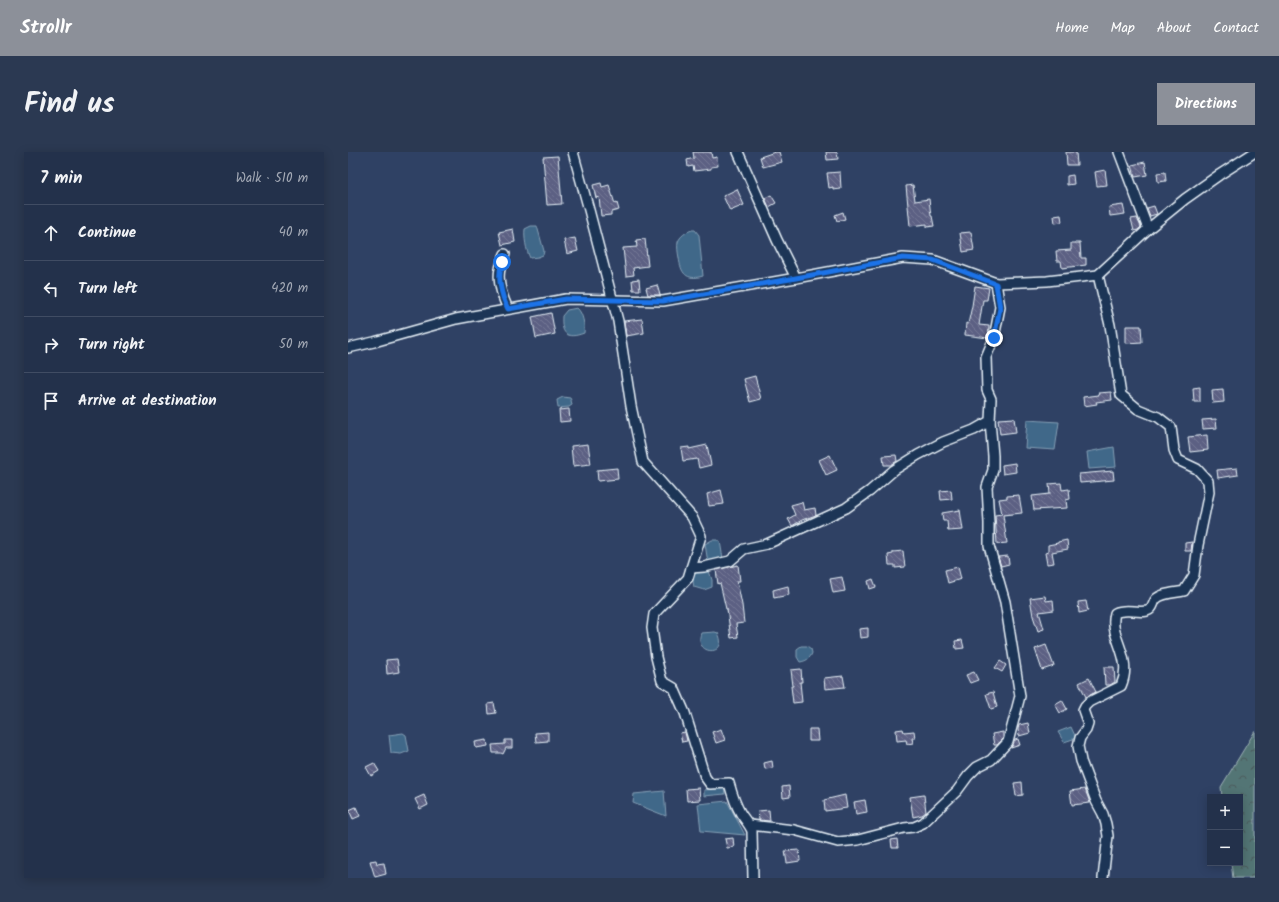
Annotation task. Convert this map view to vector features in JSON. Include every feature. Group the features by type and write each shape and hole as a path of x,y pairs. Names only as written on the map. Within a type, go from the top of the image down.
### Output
{"street":[{"path":"572,152 589,210 618,322 643,462 692,517 701,536 688,578 654,614 652,628 656,657 662,681 674,688 685,713 705,777 710,784 729,783 741,814 750,825 752,831 754,878"},
{"path":"738,152 777,240 796,278"},
{"path":"1119,152 1148,229"},
{"path":"348,348 456,319 566,299 663,301 903,258 933,260 996,284 1047,281 1098,275 1148,229 1185,199 1255,152"},
{"path":"505,254 499,270 499,276 503,298 508,309"},
{"path":"1098,275 1110,325 1121,395 1138,409 1158,417 1171,428 1174,450 1178,460 1197,469 1208,481 1209,492 1198,545 1194,575 1184,591 1163,596 1156,600 1152,608 1148,611 1120,610 1115,612 1113,620 1114,626 1124,657 1126,671 1122,686 1089,702 1083,710 1088,724 1086,730 1080,738 1078,746 1081,761 1096,801 1103,814 1108,836 1102,878"},
{"path":"750,825 794,830 838,842 858,840 904,828 914,827 923,823 956,791 977,767 991,760 1008,742 1020,696 1005,602 988,546 989,523 987,487 993,470 993,456 990,421 991,399 987,390 986,357 994,338 1000,308 996,284"},
{"path":"691,568 704,567 730,561 744,550 767,544 846,508 870,491 894,470 918,455 943,442 974,430 990,421"}],"green space":[{"path":"1255,731 1255,878 1233,878 1231,866 1243,866 1243,794 1222,794 1221,787"}],"water":[{"path":"531,226 537,226 544,251 543,255 530,258 526,247 525,229"},
{"path":"695,230 699,235 703,276 688,276 681,268 678,242 685,233"},
{"path":"577,308 581,313 583,320 584,333 573,336 566,334 564,331 562,327 562,316 567,310"},
{"path":"563,397 570,398 572,405 569,407 558,408 557,400"},
{"path":"1027,420 1059,422 1055,450 1025,448"},
{"path":"1114,447 1116,467 1089,469 1087,452"},
{"path":"712,540 720,541 723,559 708,563 705,544"},
{"path":"709,571 712,580 712,587 704,590 694,587 692,576 693,573"},
{"path":"701,633 718,633 720,641 719,646 716,650 711,651 702,646 700,641"},
{"path":"801,646 807,646 811,649 812,653 808,659 800,662 797,657 797,649"},
{"path":"1071,727 1076,738 1064,742 1058,732"},
{"path":"403,733 406,735 409,751 401,754 391,753 389,735"},
{"path":"724,788 725,794 704,796 704,790"},
{"path":"664,791 666,816 633,803 634,794"},
{"path":"727,801 745,835 701,831 698,804"}],"building":[{"path":"693,152 711,152 712,158 717,157 718,166 711,167 711,169 694,171 693,166 688,167 687,160 694,158"},
{"path":"779,152 782,162 763,167 760,157"},
{"path":"826,152 837,152 838,159 827,160"},
{"path":"1066,152 1076,152 1077,165 1067,165"},
{"path":"558,156 562,204 547,205 543,157"},
{"path":"1145,162 1147,175 1135,177 1132,165"},
{"path":"1105,170 1107,185 1097,186 1095,172"},
{"path":"840,172 841,189 833,190 833,187 829,188 827,173"},
{"path":"1165,172 1166,181 1158,182 1157,173"},
{"path":"1073,175 1074,184 1067,185 1067,176"},
{"path":"601,183 602,187 609,185 615,204 617,203 619,210 611,212 611,215 601,216 599,197 596,198 593,185"},
{"path":"913,185 915,201 929,199 934,226 927,227 927,224 910,226 906,186"},
{"path":"737,189 744,205 730,211 723,196"},
{"path":"771,195 776,203 769,207 765,198"},
{"path":"1123,205 1125,214 1110,216 1109,207"},
{"path":"1154,206 1157,214 1150,216 1147,208"},
{"path":"843,212 845,219 837,221 835,215"},
{"path":"1061,215 1062,222 1055,223 1054,216"},
{"path":"1137,218 1141,227 1134,231 1131,219"},
{"path":"513,229 515,242 502,245 499,232"},
{"path":"971,232 974,250 963,252 960,233"},
{"path":"575,238 578,251 567,254 564,240"},
{"path":"645,239 648,266 633,268 634,275 626,276 623,248 637,247 636,240"},
{"path":"1071,243 1080,243 1081,258 1086,258 1086,265 1062,268 1061,261 1057,261 1056,251 1071,250"},
{"path":"639,279 640,290 633,290 632,280"},
{"path":"657,285 660,295 648,295 646,288"},
{"path":"975,286 989,288 987,300 983,300 979,325 989,326 988,338 965,335 966,323 968,324"},
{"path":"551,313 555,334 536,338 532,317"},
{"path":"642,319 644,333 626,336 624,321"},
{"path":"1126,326 1141,326 1142,342 1126,343"},
{"path":"755,376 761,399 750,402 744,379"},
{"path":"1200,387 1200,402 1194,402 1193,388"},
{"path":"1223,389 1224,402 1213,403 1212,390"},
{"path":"1111,392 1112,400 1096,402 1097,404 1084,406 1083,397 1099,395 1098,393"},
{"path":"569,409 570,421 560,422 559,410"},
{"path":"1014,418 1016,432 1000,434 998,419"},
{"path":"1216,419 1217,428 1203,429 1202,420"},
{"path":"1207,435 1208,450 1190,452 1188,437"},
{"path":"588,444 591,464 573,466 571,446"},
{"path":"707,445 711,465 699,468 697,459 683,461 681,448 689,447 689,449"},
{"path":"830,455 837,470 826,475 819,460"},
{"path":"896,455 897,461 891,465 884,465 883,456"},
{"path":"1015,463 1016,472 1003,474 1002,465"},
{"path":"617,468 618,479 598,481 597,470"},
{"path":"1237,468 1238,475 1218,478 1217,470"},
{"path":"1113,471 1114,480 1080,483 1079,474"},
{"path":"1061,483 1062,490 1069,489 1070,499 1066,500 1067,508 1034,510 1032,496 1050,494 1049,484"},
{"path":"721,490 724,504 709,506 707,494"},
{"path":"951,490 952,499 941,500 940,491"},
{"path":"1019,495 1022,513 1003,515 1007,543 997,544 995,515 1002,514 999,499 1007,498 1007,496"},
{"path":"802,502 804,510 815,508 816,515 802,520 792,526 788,519 795,515 791,505"},
{"path":"960,510 963,530 948,531 947,521 943,521 942,513"},
{"path":"1067,540 1068,549 1052,552 1054,563 1047,564 1045,553 1048,552 1048,545"},
{"path":"1192,542 1191,551 1185,551 1185,543"},
{"path":"903,551 905,567 895,568 895,565 889,565 888,555 893,554 893,552"},
{"path":"1008,556 1009,564 1001,566 998,557"},
{"path":"738,565 740,581 737,581 744,623 736,624 738,637 731,638 727,609 720,583 718,584 716,570"},
{"path":"958,567 961,579 948,583 945,570"},
{"path":"842,577 845,591 833,593 830,579"},
{"path":"873,579 876,587 870,589 868,581"},
{"path":"788,586 789,595 774,598 773,590"},
{"path":"1045,596 1046,601 1053,600 1054,610 1039,612 1044,629 1038,631 1033,616 1030,598"},
{"path":"1086,601 1088,611 1079,613 1078,602"},
{"path":"868,628 868,637 860,638 859,629"},
{"path":"962,640 964,648 956,649 955,641"},
{"path":"1046,645 1054,666 1042,670 1035,649"},
{"path":"397,659 399,672 387,674 386,660"},
{"path":"1000,661 1006,665 1002,672 995,668"},
{"path":"1104,667 1114,667 1115,682 1110,685 1105,685"},
{"path":"801,669 802,682 800,682 802,702 793,703 791,670"},
{"path":"974,672 978,680 970,683 966,675"},
{"path":"843,676 845,687 825,689 824,678"},
{"path":"1089,678 1096,692 1086,697 1079,683"},
{"path":"993,692 997,707 991,709 986,694"},
{"path":"1062,700 1067,709 1060,713 1055,704"},
{"path":"494,703 496,713 489,714 488,704"},
{"path":"1028,723 1030,733 1019,736 1019,725"},
{"path":"721,729 725,740 716,743 712,732"},
{"path":"809,729 817,729 818,741 809,741"},
{"path":"903,729 904,732 914,731 915,738 912,738 913,743 907,744 906,740 897,741 896,730"},
{"path":"548,732 548,741 536,742 535,733"},
{"path":"685,732 687,741 682,742 680,733"},
{"path":"1003,732 1003,739 997,745 994,745 992,734"},
{"path":"1018,739 1020,745 1011,748 1015,740"},
{"path":"487,740 488,746 476,748 475,742"},
{"path":"505,740 512,740 512,748 506,748 503,754 493,753 492,745 505,744"},
{"path":"772,761 773,768 765,769 764,763"},
{"path":"374,763 379,771 371,776 366,767"},
{"path":"1022,782 1023,795 1016,796 1014,783"},
{"path":"789,786 790,797 783,798 782,787"},
{"path":"699,788 700,800 687,801 686,789"},
{"path":"1085,789 1090,803 1072,805 1070,791"},
{"path":"424,795 428,805 420,809 415,799"},
{"path":"845,795 847,808 825,811 824,800"},
{"path":"924,795 926,812 922,815 913,817 910,797"},
{"path":"865,800 867,812 856,814 854,802"},
{"path":"356,807 360,816 353,819 349,810"},
{"path":"769,810 770,821 759,820 758,811"},
{"path":"733,838 734,847 727,848 725,839"},
{"path":"897,839 898,848 892,848 891,840"},
{"path":"799,850 800,861 787,863 785,851"},
{"path":"376,860 377,864 384,863 386,874 375,877 370,861"}],"route":[{"path":"502,262 499,270 499,276 503,298 508,309 566,299 663,301 903,258 933,260 996,284 1000,308 994,338"}]}
